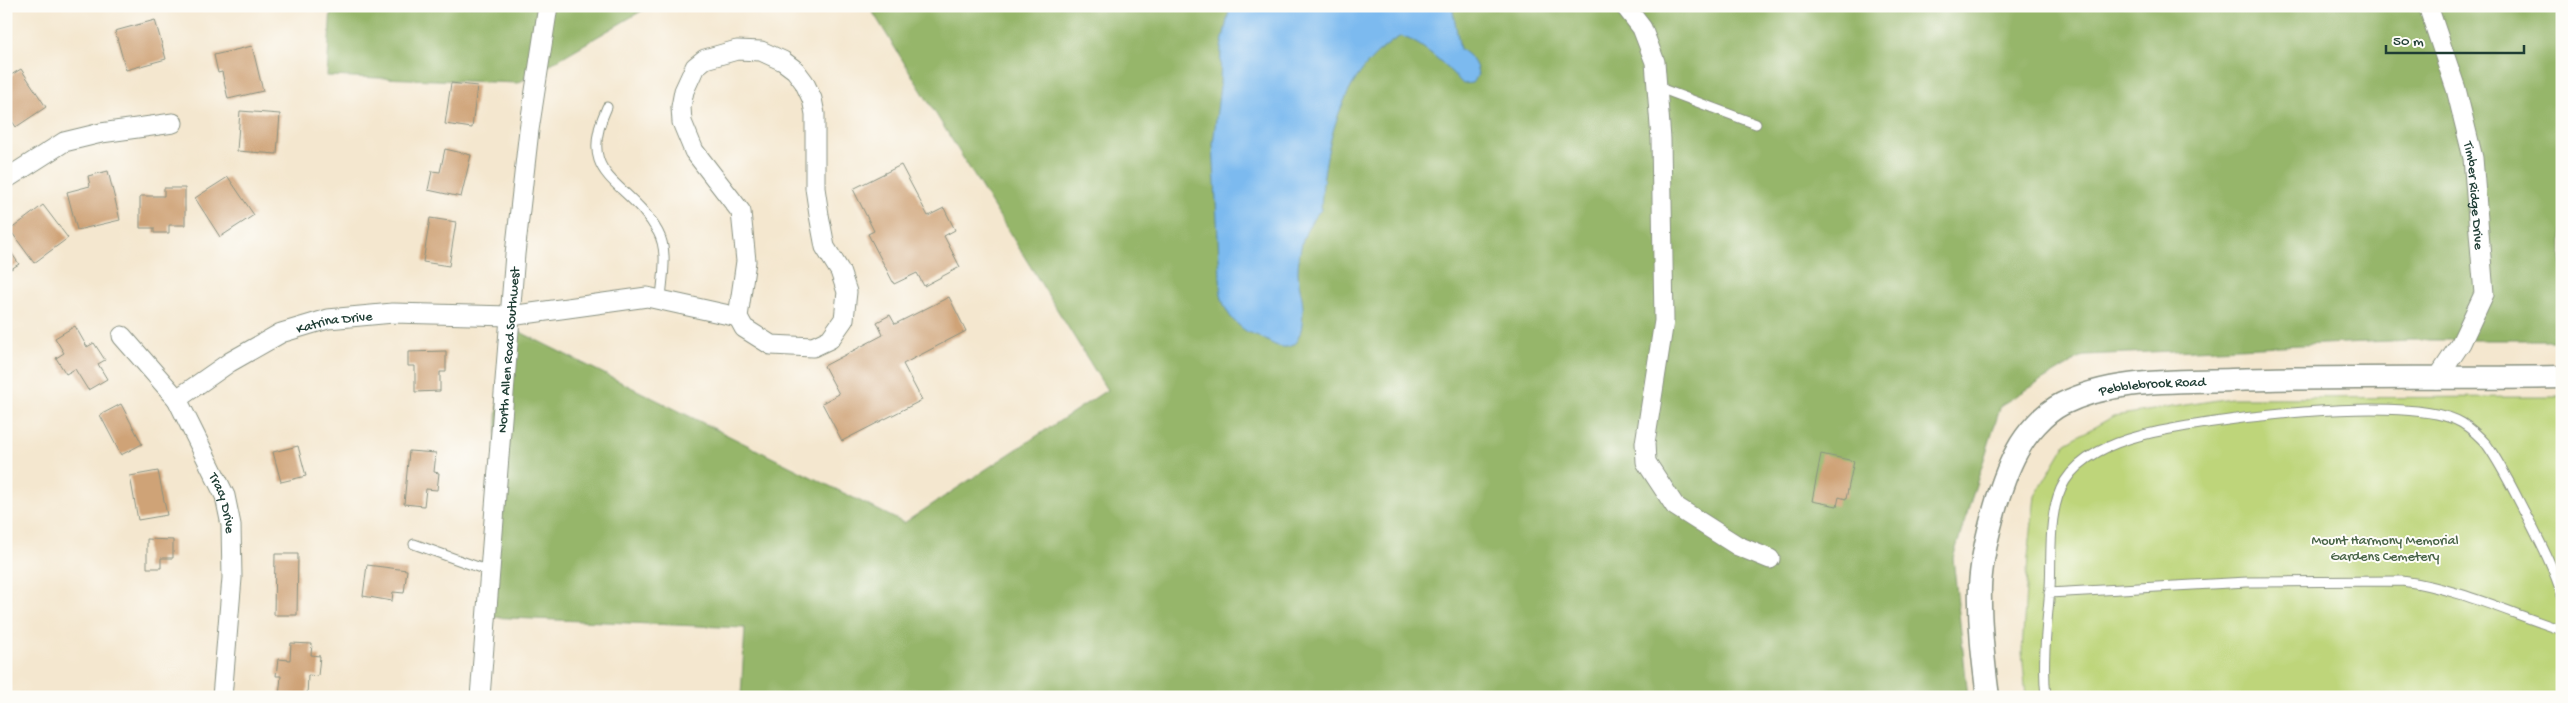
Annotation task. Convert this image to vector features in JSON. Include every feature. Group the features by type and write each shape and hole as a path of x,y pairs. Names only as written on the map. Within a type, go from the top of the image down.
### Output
{"street":[{"name":"North Allen Road Southwest","path":"480,697 510,316 529,130 548,6"},
{"path":"1625,6 1642,28 1655,62 1661,139 1664,321 1645,443 1646,462 1675,506 1738,546 1770,559"},
{"name":"Timber Ridge Drive","path":"2428,6 2456,89 2473,158 2484,294 2461,343 2437,379"},
{"path":"738,50 761,51 783,61 795,70 804,82 812,99 815,114 815,188 818,214 825,246 845,280 847,306 844,319 830,339 813,347 771,345 744,328 738,318 746,261 741,212 694,151 685,134 681,107 690,76 705,59 738,50"},
{"path":"6,178 64,142 101,133 173,123"},
{"name":"Katrina Drive","path":"177,399 230,362 281,333 328,319 393,313 510,316 647,296 738,318"},
{"name":"Tracy Drive","path":"122,336 177,399 225,496 231,525 232,578 222,697"},
{"name":"Pebblebrook Road","path":"1988,697 1980,637 1980,584 1991,526 2017,451 2033,428 2061,404 2104,389 2145,383 2298,377 2437,379 2562,377"}],"lane":[{"path":"1657,86 1756,124"},
{"path":"607,107 597,130 596,152 599,165 630,197 658,232 664,255 661,300"},
{"path":"2046,697 2044,680 2054,526 2059,494 2065,480 2077,466 2097,452 2137,436 2188,425 2255,416 2363,409 2409,410 2438,414 2462,423 2486,444 2512,487 2552,566 2562,595"},
{"path":"414,544 489,571"},
{"path":"2049,593 2247,582 2402,581 2457,594 2562,630"}],"green space":[{"path":"331,6 650,6 518,83 327,76"},
{"path":"869,6 2562,6 2562,340 2410,340 2085,355 2001,405 1953,558 1968,697 741,697 745,628 487,617 502,323 904,523 1107,390"},
{"name":"Mount Harmony Memorial Gardens Cemetery","path":"2562,397 2562,697 2026,697 2022,652 2028,557 2035,496 2066,443 2114,416 2231,398"}],"water":[{"path":"1230,6 1452,6 1460,49 1472,60 1478,75 1472,83 1463,84 1443,63 1427,50 1401,36 1380,51 1350,89 1332,136 1326,161 1321,210 1311,223 1301,247 1298,273 1303,304 1303,319 1299,336 1296,342 1290,346 1275,345 1246,331 1230,316 1221,295 1213,144 1220,85 1221,48"}],"building":[{"path":"155,20 166,59 126,70 115,31"},
{"path":"252,46 263,91 228,99 222,72 218,73 214,55"},
{"path":"21,69 46,107 16,127 6,112 6,78"},
{"path":"451,83 477,86 472,128 445,124"},
{"path":"240,111 280,114 277,154 237,151"},
{"path":"445,149 471,155 461,197 428,190 432,171 440,172"},
{"path":"901,165 928,216 944,208 955,230 944,236 960,267 924,286 917,273 894,284 868,234 874,231 853,189"},
{"path":"108,171 120,220 77,230 67,192 90,186 88,176"},
{"path":"228,177 254,215 220,237 195,198"},
{"path":"164,188 185,188 185,225 169,225 169,233 154,233 154,228 140,228 140,196 164,196"},
{"path":"43,205 68,238 34,263 10,230"},
{"path":"430,218 456,222 449,266 423,262"},
{"path":"6,245 19,264 6,272"},
{"path":"949,297 966,331 903,364 922,400 842,441 822,403 839,394 824,366 883,335 877,322 890,315 895,324"},
{"path":"75,326 87,347 94,343 105,360 98,364 107,379 88,390 75,369 66,374 56,358 64,353 55,338"},
{"path":"446,351 446,372 440,372 440,391 415,392 415,366 408,366 408,352"},
{"path":"121,404 142,444 121,455 100,415"},
{"path":"298,446 306,476 281,482 273,452"},
{"path":"409,451 436,453 434,472 439,473 437,490 426,489 424,506 404,504"},
{"path":"1821,454 1854,461 1846,499 1839,497 1837,506 1812,501"},
{"path":"158,471 167,515 138,520 130,476"},
{"path":"147,539 173,540 173,558 161,558 161,568 147,568"},
{"path":"275,554 298,554 297,615 274,615"},
{"path":"367,565 407,570 404,593 393,592 392,601 363,596"},
{"path":"291,643 312,644 311,655 320,656 318,676 308,675 307,697 279,697 281,676 276,676 278,659 290,660"}]}
